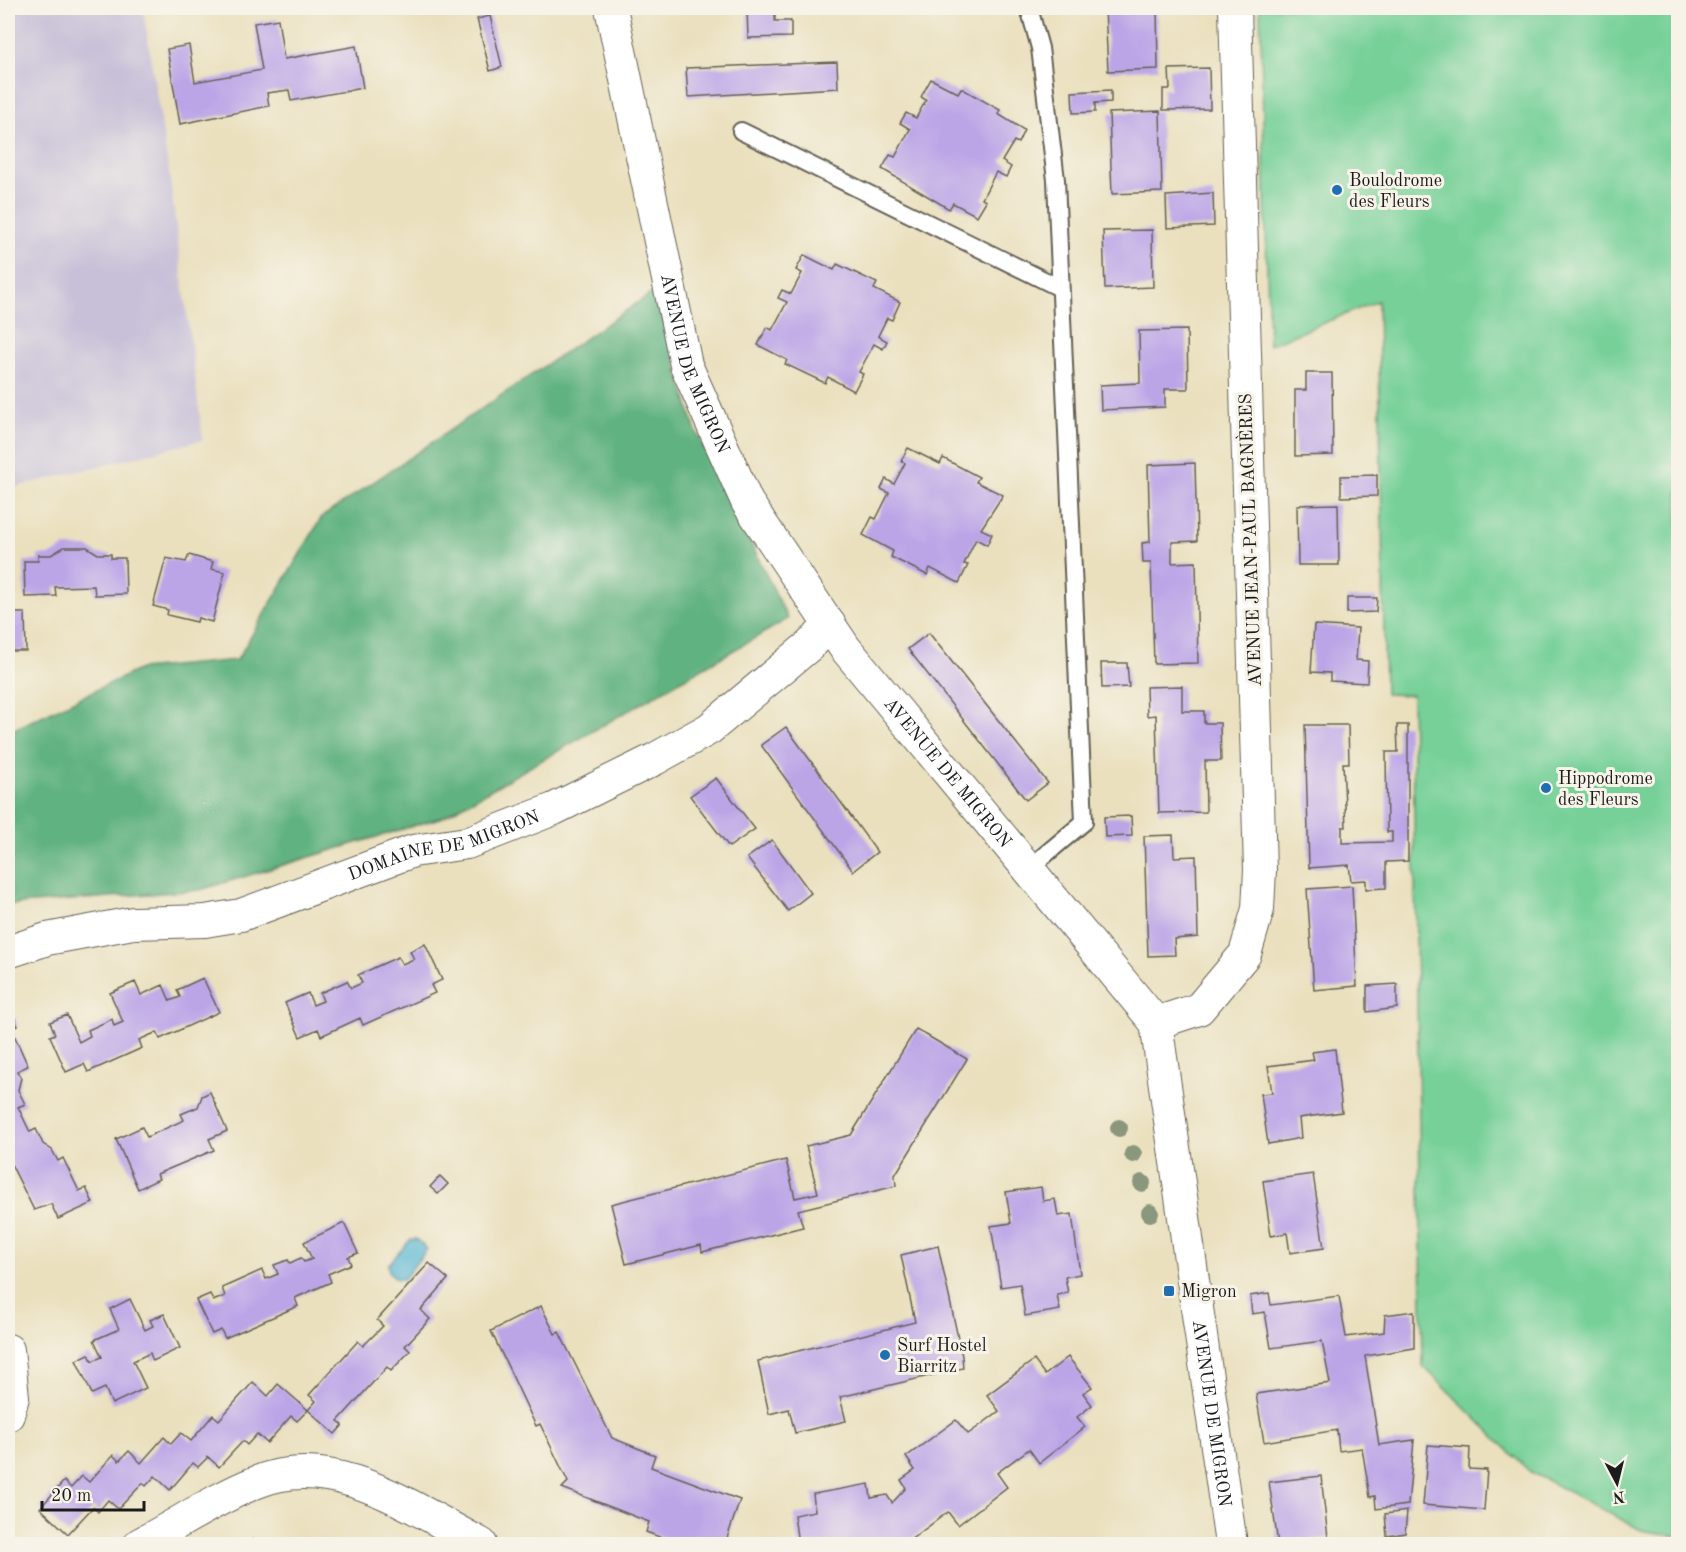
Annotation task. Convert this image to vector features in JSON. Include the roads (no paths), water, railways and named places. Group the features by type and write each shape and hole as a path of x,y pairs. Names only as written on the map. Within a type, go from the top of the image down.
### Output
{"street":[{"name":"AVENUE DE MIGRON","path":"611,8 686,365 747,502 845,648 1156,1023 1231,1545"},
{"name":"AVENUE JEAN-PAUL BAGNÈRES","path":"1156,1023 1198,1009 1245,954 1258,909 1260,858 1234,8"},
{"name":"DOMAINE DE MIGRON","path":"8,952 46,939 133,923 206,921 240,915 413,851 467,843 554,809 655,759 709,729 810,645 830,625"},
{"path":"8,1350 13,1397 8,1415"},
{"path":"140,1545 258,1481 304,1473 352,1479 481,1545"}],"lane":[{"path":"1027,870 1084,822 1056,180 1040,48 1029,8"},
{"path":"741,131 1060,288"}],"water":[{"path":"416,1239 427,1249 404,1279 397,1279 389,1272 388,1265 410,1240"}],"place":[{"name":"Boulodrome des Fleurs","path":"1337,190"},
{"name":"Hippodrome des Fleurs","path":"1546,788"},
{"name":"Migron","path":"1169,1291"},
{"name":"Surf Hostel Biarritz","path":"885,1355"}]}
